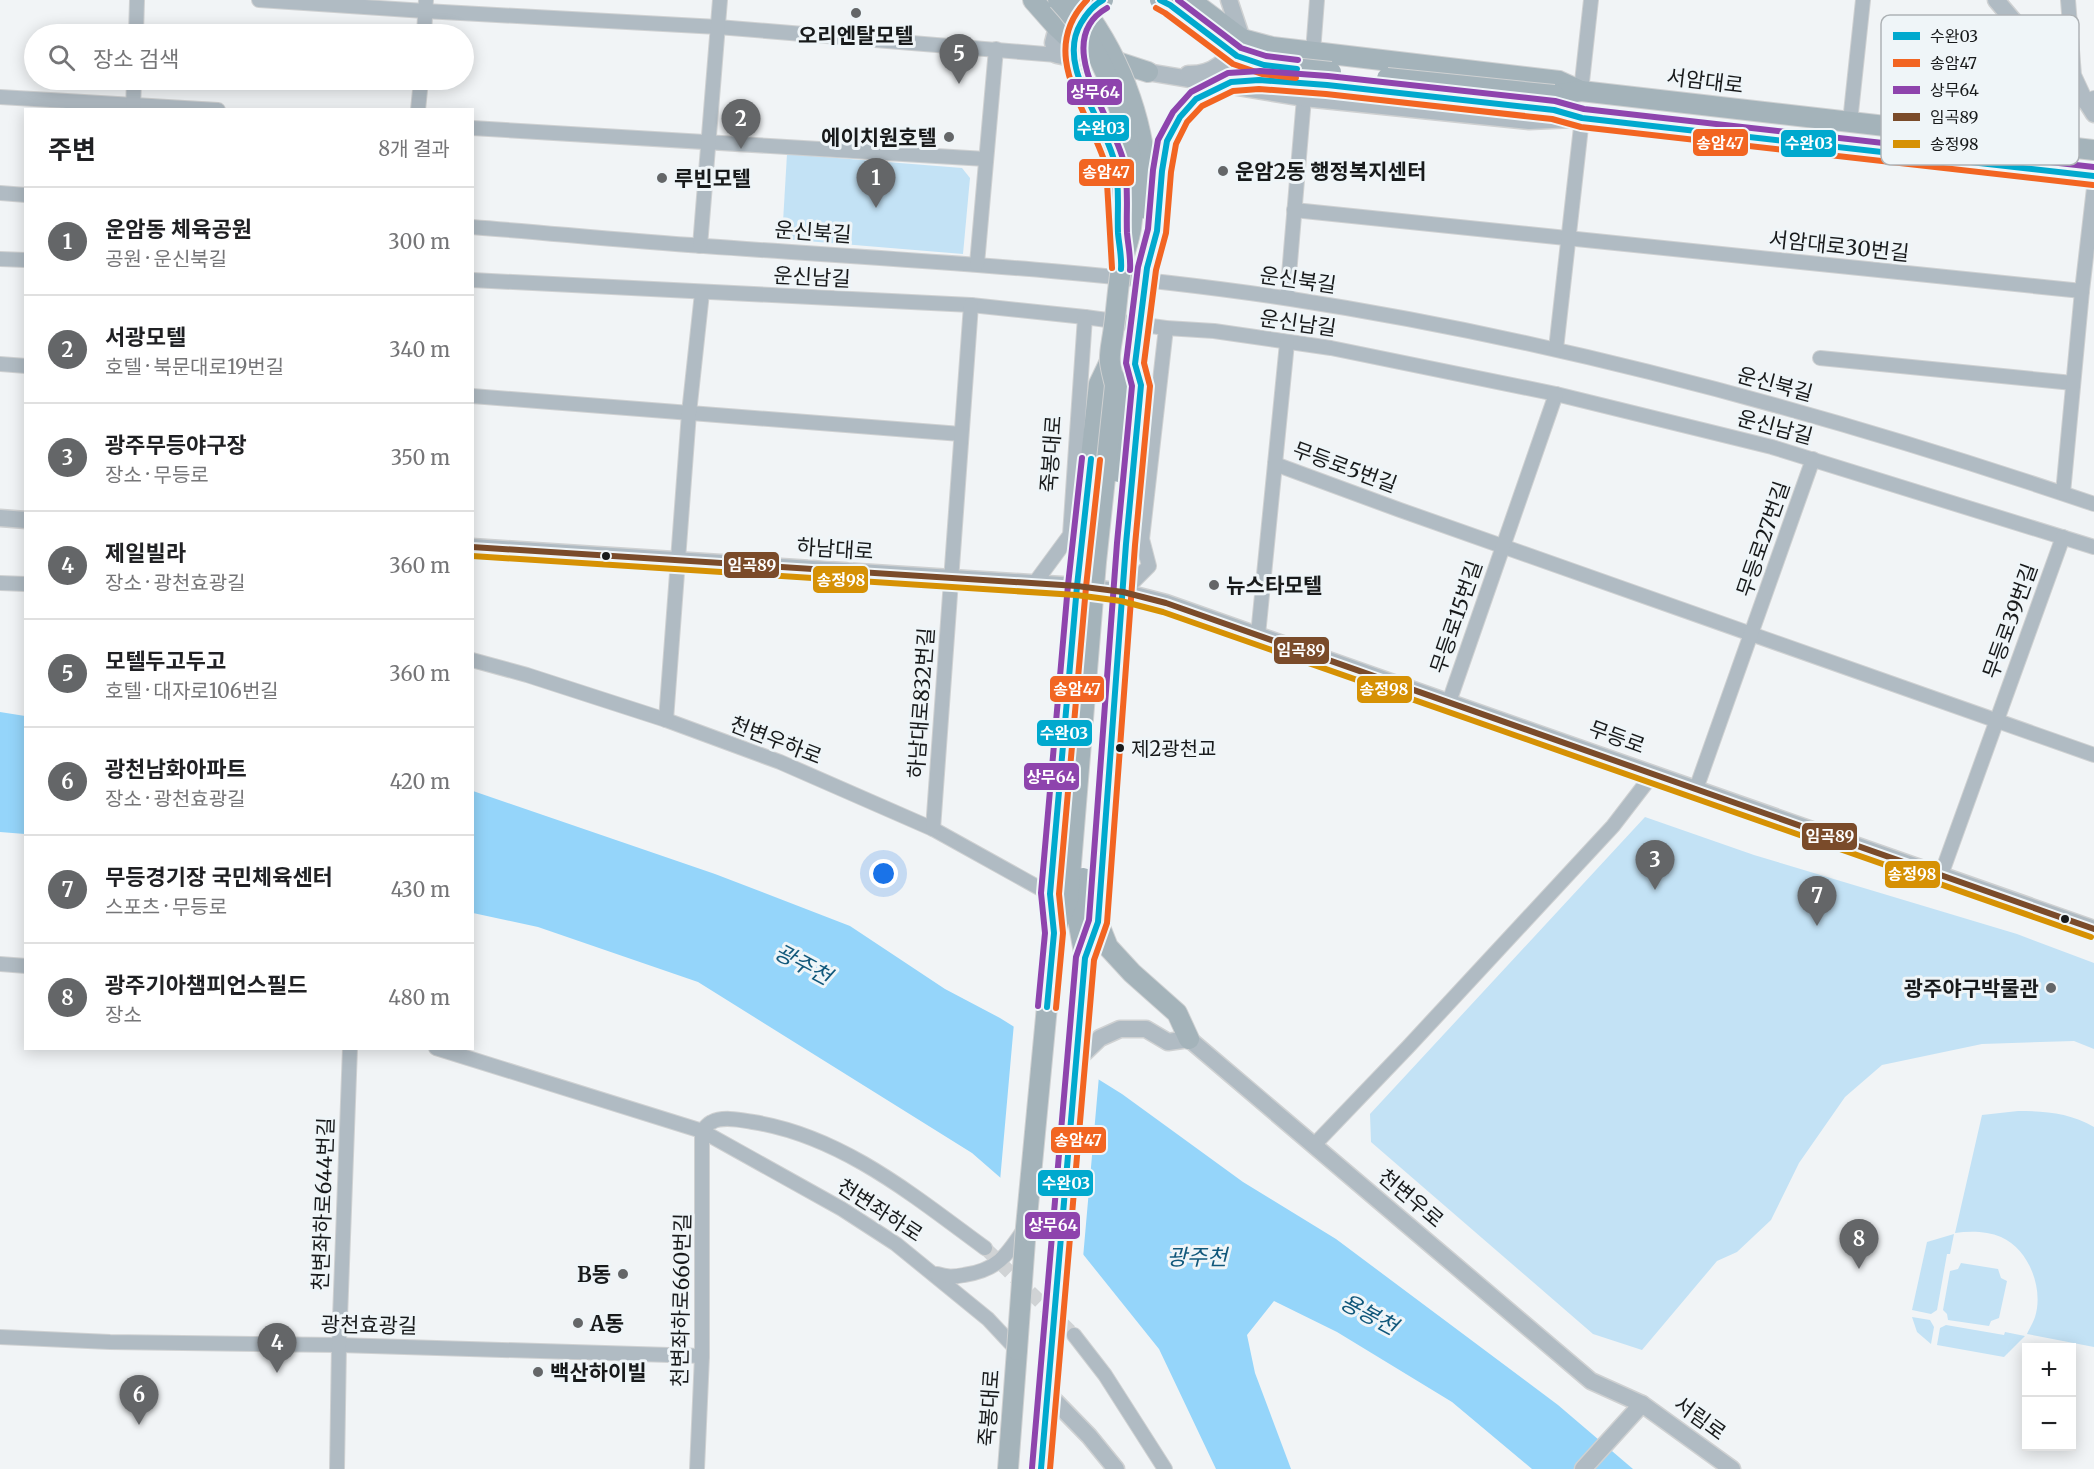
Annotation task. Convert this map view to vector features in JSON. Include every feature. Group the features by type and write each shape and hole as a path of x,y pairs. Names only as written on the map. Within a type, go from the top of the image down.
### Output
{"main road":[{"path":"1033,0 1081,50 1148,72"},
{"path":"1054,933 1050,894 1077,586 1099,384 1110,361 1122,265 1131,227 1133,203 1133,178 1128,141 1109,83 1082,30 1058,0"},
{"path":"1077,0 1092,19 1107,46 1125,85 1137,120 1148,183 1144,231 1147,268"},
{"path":"1103,0 1098,2 1081,20 1073,54 1083,88 1115,163 1122,265"},
{"path":"1160,0 1170,5 1237,56 1264,65 1554,103 1582,118 1881,152"},
{"path":"1190,0 1242,39 1272,47 1559,81 1581,91"},
{"path":"1041,1469 1084,958 1079,925 1109,568 1129,386 1136,364 1147,268 1157,231 1167,141 1180,117 1196,99 1214,88 1231,82 1259,80 1554,103"},
{"name":"서암대로","path":"1554,103 1581,91 1881,126"},
{"name":"서암대로","path":"2079,148 2094,150"},
{"path":"1997,165 2094,176"},
{"path":"1054,933 1068,900 1096,562 1115,385 1110,361"},
{"path":"1084,958 1098,922 1126,544 1142,386 1136,364"},
{"path":"1098,922 1108,947 1132,973 1177,1013 1189,1039"},
{"name":"죽봉대로","path":"1008,1469 1026,1227 1054,933"}],"street":[{"path":"136,24 137,0"},
{"path":"258,0 425,6 996,49 1057,55 1304,98 1529,121 1582,118 1556,349"},
{"path":"700,246 720,0"},
{"path":"1057,55 1053,43 1056,26 1065,3 1069,0"},
{"path":"1148,72 1200,74 1225,62 1242,39 1229,0"},
{"path":"1312,52 1317,0"},
{"path":"1581,91 1591,0"},
{"path":"1850,122 1863,0"},
{"path":"1996,0 2009,15"},
{"path":"2068,0 2069,15"},
{"path":"424,24 425,6"},
{"path":"977,264 996,49"},
{"path":"2079,83 2092,105"},
{"path":"133,106 134,90"},
{"path":"418,108 420,90"},
{"path":"2079,93 2092,105"},
{"path":"6,98 176,108"},
{"path":"1287,298 1304,98"},
{"path":"474,128 986,159"},
{"path":"2063,493 2094,188"},
{"path":"0,193 24,195"},
{"name":"서암대로30번길","path":"1294,210 2082,291"},
{"name":"운신북길","path":"474,227 700,246 977,264 1142,280 1287,298 1404,317 1556,349 1813,416 2094,504"},
{"path":"0,259 24,260"},
{"name":"운신남길","path":"474,280 971,305 1166,328 1214,331 1331,348 1556,394 1813,459 2094,547"},
{"path":"666,720 689,413 702,293"},
{"name":"하남대로832번길","path":"933,829 971,305"},
{"name":"죽봉대로","path":"1035,584 1070,534 1085,317"},
{"path":"1123,592 1149,566 1142,539 1166,328"},
{"name":"무등로5번길","path":"1258,635 1287,343"},
{"path":"1820,358 2073,382"},
{"path":"0,364 24,366"},
{"name":"무등로15번길","path":"1449,702 1556,394"},
{"path":"474,396 961,434"},
{"name":"무등로27번길","path":"1696,789 1813,459"},
{"name":"무등로5번길","path":"1275,464 1400,510"},
{"name":"무등로15번길","path":"1400,510 1752,633"},
{"path":"0,518 24,520"},
{"name":"무등로39번길","path":"1941,875 2063,537"},
{"name":"하남대로","path":"474,547 1077,586 1123,592"},
{"path":"0,583 24,584"},
{"name":"무등로","path":"1123,592 1166,603 2094,929"},
{"path":"1752,633 2094,755"},
{"name":"천변우하로","path":"474,661 527,675 666,720 780,762 933,829 1050,894"},
{"path":"1314,1145 1613,826 1653,774"},
{"path":"0,964 24,966"},
{"path":"1076,1061 1100,1038 1120,1029 1146,1029 1168,1042 1189,1039"},
{"name":"천변우로","path":"1189,1039 1591,1381 1642,1404"},
{"name":"천변좌하로644번길","path":"337,1469 339,1344 350,1050"},
{"name":"천변좌하로","path":"442,1050 702,1131 842,1209 896,1244 988,1319 1017,1350"},
{"name":"천변좌하로","path":"702,1131 712,1122 734,1119 788,1130 832,1147 898,1184 985,1248"},
{"name":"천변좌하로660번길","path":"697,1469 702,1356 702,1131"},
{"path":"934,1273 948,1278 991,1268 1005,1257 1026,1227"},
{"path":"1074,1335 1105,1375 1165,1469"},
{"name":"광천효광길","path":"0,1337 184,1344 339,1344 702,1356"},
{"path":"1049,1388 1116,1469"},
{"path":"1583,1469 1642,1404"},
{"name":"서림로","path":"1642,1404 1732,1469"}],"shaded area":[{"path":"787,154 962,168 970,178 963,254 782,239"},
{"path":"1645,817 1754,855 2017,934 2094,963 2094,1049 2074,1041 1982,1044 1882,1065 1845,1097 1799,1163 1771,1220 1737,1252 1717,1261 1642,1350 1593,1334 1371,1142 1370,1114"},
{"path":"2018,1111 2057,1114 2094,1127 2094,1347 2027,1334 2035,1317 2037,1294 2036,1283 2026,1260 2011,1243 2001,1237 1978,1232 1955,1233 1982,1115"},
{"path":"1954,1234 1950,1254 1947,1254 1937,1310 1931,1314 1912,1310 1927,1242"},
{"path":"1961,1263 1998,1269 2001,1278 2007,1281 1999,1318 1991,1321 1989,1326 1948,1320 1943,1310 1950,1271 1958,1269"},
{"path":"1912,1317 1930,1320 1934,1327 1931,1344 1917,1332"},
{"path":"1946,1325 2004,1335 2005,1332 2025,1336 2004,1357 1937,1345 1940,1328"}],"water":[{"path":"0,712 24,716 24,834 0,832"},
{"name":"광주천","path":"474,791 715,874 850,926 945,989 1000,1018 1122,1094 1243,1182 1336,1239 1558,1405 1633,1469 1532,1469 1452,1402 1337,1332 1274,1301 1247,1335 1255,1373 1291,1469 1216,1469 1159,1349 1070,1238 972,1153 698,982 538,927 474,913"}],"pier":[{"path":"1014,1023 1099,1076 1083,1258 1068,1240 1000,1181"}],"tunnel":[{"path":"985,1248 1074,1335"}],"transit line":[{"name":"송암47","path":"1087,0 1072,20 1066,40 1066,61 1071,82 1106,166 1112,268"},
{"name":"수완03","path":"1103,0 1096,4 1081,23 1075,40 1074,57 1085,94 1110,147 1115,164 1121,269"},
{"name":"수완03","path":"1160,0 1170,5 1237,56 1264,65 1297,69"},
{"name":"상무64","path":"1178,0 1241,48 1266,56 1298,60"},
{"name":"상무64","path":"1107,8 1091,22 1084,40 1085,60 1090,82 1124,163 1130,270"},
{"name":"송암47","path":"1156,8 1233,64 1262,74 1296,78"},
{"name":"상무64","path":"1032,1468 1076,957 1089,920 1117,543 1132,386 1126,363 1138,267 1148,229 1158,140 1173,112 1191,92 1228,73 1260,71 1328,76 1555,101 1584,109 1881,143"},
{"name":"수완03","path":"1041,1469 1085,958 1098,922 1126,544 1141,385 1135,364 1147,268 1157,231 1167,141 1180,117 1196,99 1231,82 1259,80 1327,85 1554,110 1582,118 1881,152"},
{"name":"송암47","path":"1050,1469 1094,960 1107,923 1135,545 1150,386 1144,363 1156,270 1166,233 1171,172 1176,144 1187,122 1202,106 1233,91 1259,89 1326,94 1552,119 1581,127 1881,161"},
{"name":"송암47","path":"1916,165 2093,185"},
{"name":"수완03","path":"1997,165 2094,176"},
{"name":"상무64","path":"2076,165 2094,167"},
{"name":"상무64","path":"1038,1006 1045,933 1041,893 1068,585 1082,458"},
{"name":"수완03","path":"1047,1007 1054,933 1050,894 1077,586 1091,459"},
{"name":"송암47","path":"1056,1008 1063,933 1059,894 1086,587 1100,460"},
{"name":"임곡89","path":"474,547 1077,586 1123,592 1166,603 2094,929"},
{"name":"송정98","path":"474,556 1076,595 1121,601 1163,612 2091,937"}],"place":[{"name":"오리엔탈모텔","path":"856,13"},
{"name":"모텔두고두고","path":"959,84"},
{"name":"에이치원호텔","path":"949,137"},
{"name":"서광모텔","path":"741,149"},
{"name":"운암2동 행정복지센터","path":"1223,171"},
{"name":"루빈모텔","path":"662,178"},
{"name":"운암동 체육공원","path":"876,208"},
{"name":"뉴스타모텔","path":"1214,585"},
{"name":"제2광천교","path":"1120,748"},
{"name":"광주무등야구장","path":"1655,890"},
{"name":"무등경기장 국민체육센터","path":"1817,926"},
{"name":"광주야구박물관","path":"2051,988"},
{"name":"광주기아챔피언스필드","path":"1859,1269"},
{"name":"B동","path":"623,1274"},
{"name":"A동","path":"578,1323"},
{"name":"백산하이빌","path":"538,1372"},
{"name":"제일빌라","path":"277,1373"},
{"name":"광천남화아파트","path":"139,1425"}],"water label":[{"name":"용봉천","path":"1369,1314"}]}
